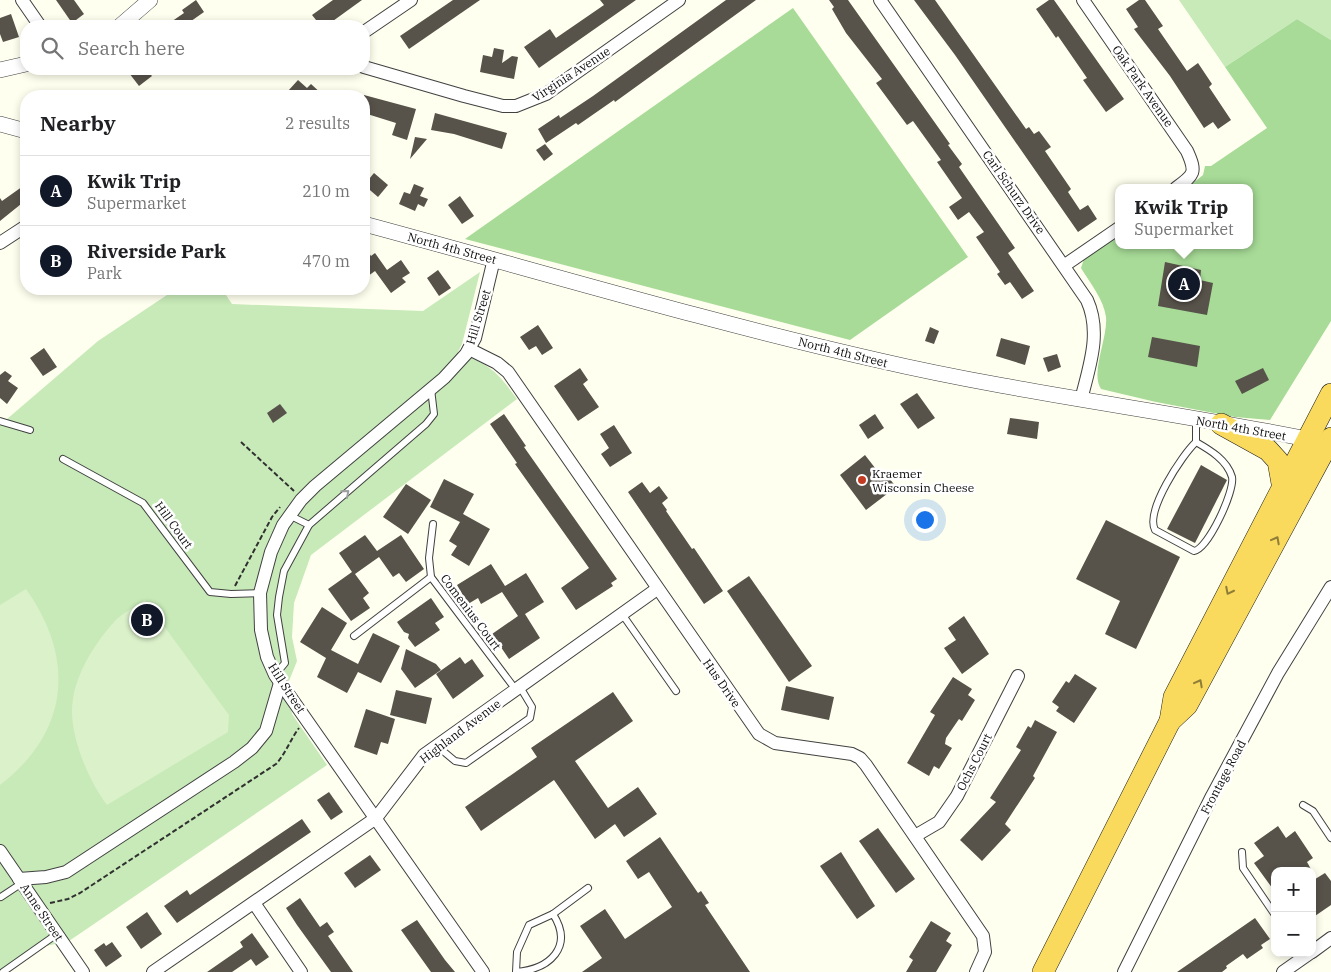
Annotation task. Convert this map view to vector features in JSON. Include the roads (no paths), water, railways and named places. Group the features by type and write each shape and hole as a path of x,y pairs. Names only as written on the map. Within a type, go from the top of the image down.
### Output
{"highway":[{"path":"1170,721 1187,705 1325,441 1331,394"},
{"path":"1221,424 1268,450 1278,461 1283,489"},
{"path":"1043,972 1170,721 1174,698 1283,489 1325,441"}],"street":[{"path":"22,0 36,20"},
{"path":"127,20 150,0"},
{"path":"370,28 411,0"},
{"name":"Virginia Avenue","path":"370,69 503,106 516,106 546,94 679,0"},
{"name":"Carl Schurz Drive","path":"880,0 1088,300 1094,317 1095,340 1081,400"},
{"name":"Oak Park Avenue","path":"1083,0 1187,151 1194,169 1192,176 1181,184"},
{"path":"0,70 20,65"},
{"path":"0,124 20,129"},
{"name":"North 4th Street","path":"370,226 742,327 878,361 1081,400 1325,441"},
{"path":"0,243 20,230"},
{"path":"1065,266 1115,231"},
{"name":"Hill Street","path":"483,972 278,679 267,657 262,638 260,593 270,552 289,515 315,486 458,365 469,349 483,308 494,259"},
{"name":"Hus Drive","path":"469,349 497,363 508,372 758,734 775,743 833,750 860,758 983,936 985,952 976,972"},
{"name":"Frontage Road","path":"1124,972 1212,796 1278,673 1331,587"},
{"name":"Highland Avenue","path":"153,972 376,818 418,762 437,746 657,590"},
{"name":"Ochs Court","path":"915,836 939,822 957,796 1018,676"},
{"path":"21,881 66,872 234,762 260,740 266,731 278,679"},
{"name":"Anne Street","path":"0,851 83,972"},
{"path":"254,903 301,972"},
{"path":"1316,948 1331,938"},
{"path":"1283,972 1303,957"}],"lane":[{"path":"278,679 285,662 277,615 284,571 309,525 426,424 434,414 431,389"},
{"path":"1196,420 1196,442 1186,451 1154,509 1152,524 1155,530 1194,550 1205,545 1232,494 1233,484 1231,474 1215,454 1196,442"},
{"path":"0,421 30,430"},
{"name":"Hill Court","path":"63,458 143,503 210,592 231,594 260,593"},
{"path":"289,515 309,525"},
{"path":"431,577 430,549 433,524"},
{"name":"Comenius Court","path":"354,636 431,577 532,707 530,718 466,763 456,761 437,746"},
{"path":"622,614 676,691"},
{"path":"1303,805 1313,811 1331,838"},
{"path":"1242,852 1243,868 1273,912"},
{"path":"1,897 21,881"},
{"path":"552,914 560,926 562,944 556,954 545,964 530,971 516,972 518,952 529,925 552,914 588,888"},
{"path":"3,972 57,934"}],"place":[{"name":"Kwik Trip","path":"1184,284"},
{"name":"Kraemer Wisconsin Cheese","path":"862,480"},
{"name":"Riverside Park","path":"147,620"}]}
